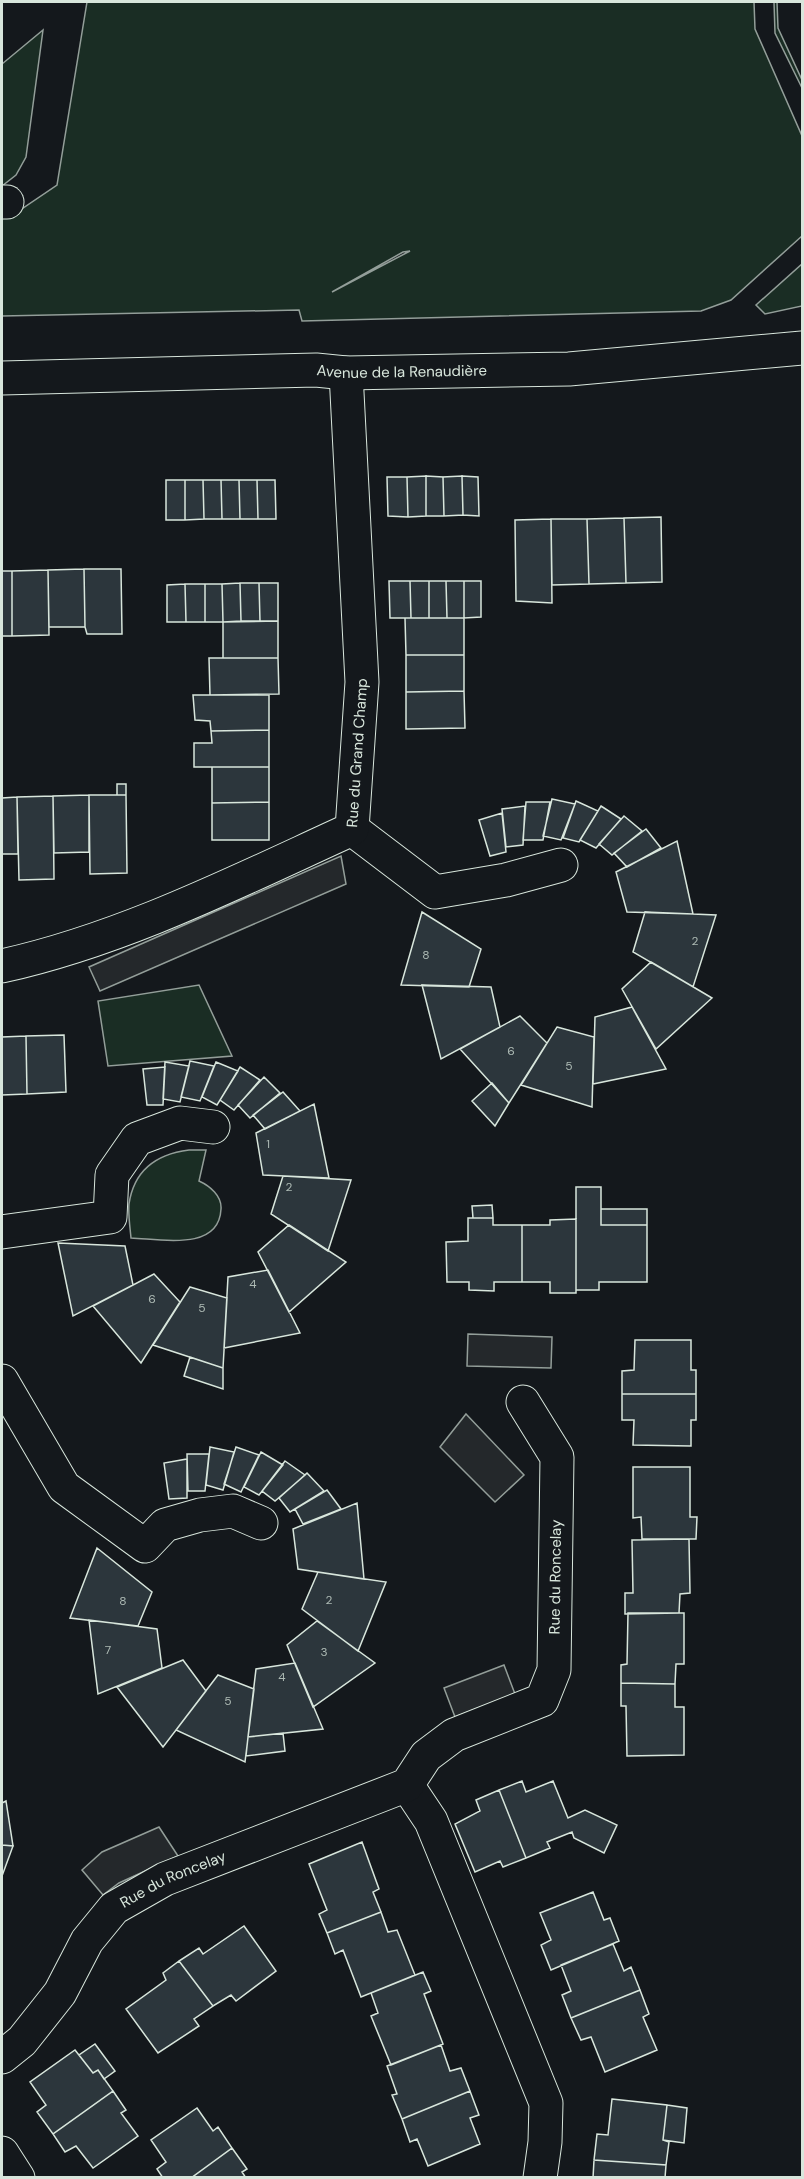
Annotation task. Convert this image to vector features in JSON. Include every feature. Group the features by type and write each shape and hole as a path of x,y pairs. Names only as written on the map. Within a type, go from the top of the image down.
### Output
{"street":[{"name":"Avenue de la Renaudière","path":"2,378 316,370 346,373 569,369 802,348"},
{"name":"Rue du Grand Champ","path":"2,966 50,955 138,923 352,829 362,682 346,373"},
{"path":"352,829 435,892 506,880 561,865"},
{"path":"2,1232 110,1217 112,1175 137,1139 180,1123 213,1127"},
{"path":"2,1381 64,1487 145,1546 165,1525 200,1515 233,1511 261,1523"},
{"name":"Rue du Roncelay","path":"2,2057 22,2041 60,1993 87,1941 114,1908 165,1879 407,1785 426,1756 454,1736 518,1712 542,1700 554,1670 557,1456 524,1402"},
{"path":"407,1785 430,1821 546,2103 545,2142 540,2178"},
{"path":"2,2153 18,2178"}],"green space":[{"path":"87,2 754,2 755,29 802,136 802,236 731,300 701,311 302,321 299,310 2,316 2,215 23,208 57,185","holes":["410,251 332,292 403,252"]},
{"path":"774,2 777,2 778,28 802,80 802,88 775,33"},
{"path":"43,30 26,157 16,175 2,186 2,64"},
{"path":"802,264 802,306 765,314 756,305"},
{"path":"199,985 232,1056 108,1066 98,1001"},
{"path":"189,1150 206,1150 199,1181 211,1189 220,1200 218,1223 210,1232 186,1240 131,1238 129,1204 136,1182 142,1173 157,1160"}],"shaded area":[{"path":"341,856 346,884 100,991 89,967"},
{"path":"468,1334 552,1337 551,1368 467,1366"},
{"path":"466,1414 524,1475 495,1502 440,1447"},
{"path":"504,1665 515,1694 455,1717 444,1688"},
{"path":"159,1827 178,1856 119,1883 103,1895 82,1870 102,1852"}],"building":[{"path":"426,476 443,477 444,516 426,516"},
{"path":"426,476 426,516 408,517 407,477"},
{"path":"462,476 463,515 444,516 443,477"},
{"path":"462,476 478,477 479,516 463,515"},
{"path":"387,477 407,477 408,517 388,516"},
{"path":"166,480 185,480 185,520 166,520"},
{"path":"185,480 203,480 204,519 185,520"},
{"path":"203,480 221,480 222,519 204,519"},
{"path":"221,480 239,480 240,519 222,519"},
{"path":"239,480 257,480 258,519 240,519"},
{"path":"257,480 275,480 276,519 258,519"},
{"path":"661,517 662,582 626,583 624,518"},
{"path":"624,518 626,583 589,584 587,519"},
{"path":"551,519 587,519 589,584 552,585"},
{"path":"551,519 552,603 516,601 515,520"},
{"path":"84,569 85,627 49,627 48,570"},
{"path":"84,569 121,569 122,634 87,634"},
{"path":"48,570 49,635 12,636 12,571"},
{"path":"2,571 12,571 12,636 2,636"},
{"path":"389,581 410,581 411,618 390,618"},
{"path":"410,581 429,581 429,618 411,618"},
{"path":"429,581 446,581 447,618 429,618"},
{"path":"446,581 464,581 464,618 447,618"},
{"path":"464,581 481,581 481,617 464,618"},
{"path":"240,583 259,583 260,621 241,621"},
{"path":"240,583 241,621 223,622 222,584"},
{"path":"259,583 278,583 278,621 260,621"},
{"path":"185,584 186,622 167,622 167,585"},
{"path":"185,584 205,584 205,622 186,622"},
{"path":"205,584 222,584 223,622 205,622"},
{"path":"405,618 464,618 464,655 406,655"},
{"path":"278,621 278,658 223,658 223,622"},
{"path":"406,655 464,655 464,691 406,692"},
{"path":"209,658 278,658 279,694 210,695"},
{"path":"464,691 465,728 406,729 406,692"},
{"path":"193,695 269,695 269,730 211,731 210,721 195,720"},
{"path":"269,730 269,767 194,767 194,743 212,743 211,731"},
{"path":"212,767 269,767 269,802 212,803"},
{"path":"117,784 126,784 126,795 117,795"},
{"path":"89,795 89,852 54,853 53,796"},
{"path":"89,795 126,795 127,873 90,874"},
{"path":"53,796 54,879 19,880 17,797"},
{"path":"17,797 18,854 2,854 2,798"},
{"path":"552,799 575,804 561,840 543,836"},
{"path":"576,801 598,811 579,842 563,838"},
{"path":"269,802 269,840 212,840 212,803"},
{"path":"526,802 550,802 543,840 523,840"},
{"path":"525,806 523,845 506,847 502,809"},
{"path":"601,806 621,819 596,848 580,840"},
{"path":"502,813 506,852 490,856 479,820"},
{"path":"624,816 642,831 612,855 599,844"},
{"path":"646,829 661,848 627,867 614,853"},
{"path":"677,841 693,914 627,912 616,872"},
{"path":"422,912 481,949 469,987 401,985"},
{"path":"645,912 716,915 693,987 633,952"},
{"path":"651,962 712,998 656,1049 622,989"},
{"path":"422,985 491,987 500,1027 441,1059"},
{"path":"632,1007 666,1069 593,1084 595,1017"},
{"path":"520,1016 547,1043 509,1103 460,1049"},
{"path":"557,1027 594,1037 592,1107 521,1085"},
{"path":"64,1035 66,1092 27,1094 26,1036"},
{"path":"26,1036 27,1094 2,1095 2,1037"},
{"path":"190,1061 214,1066 200,1101 181,1097"},
{"path":"165,1062 189,1066 180,1102 163,1099"},
{"path":"216,1062 238,1071 217,1105 202,1097"},
{"path":"165,1067 163,1105 147,1105 143,1069"},
{"path":"240,1067 260,1080 234,1110 220,1100"},
{"path":"264,1077 280,1093 250,1118 238,1105"},
{"path":"492,1083 509,1103 495,1126 472,1101"},
{"path":"283,1092 300,1111 265,1129 253,1115"},
{"path":"314,1104 329,1178 263,1175 256,1133"},
{"path":"283,1176 351,1180 328,1251 271,1214"},
{"path":"576,1187 601,1187 601,1225 647,1225 647,1282 599,1282 599,1290 576,1290"},
{"path":"492,1205 493,1218 473,1218 472,1206"},
{"path":"601,1209 647,1209 647,1225 601,1225"},
{"path":"468,1218 493,1218 493,1225 522,1225 522,1282 494,1282 494,1291 469,1290 469,1282 447,1282 446,1242 468,1241"},
{"path":"576,1219 576,1293 550,1293 550,1282 522,1282 522,1225 550,1225 550,1220"},
{"path":"289,1225 346,1262 289,1312 258,1252"},
{"path":"58,1243 125,1246 133,1285 73,1316"},
{"path":"268,1270 300,1333 224,1348 228,1277"},
{"path":"154,1274 180,1302 141,1363 93,1306"},
{"path":"190,1287 227,1298 223,1368 153,1345"},
{"path":"635,1340 691,1340 691,1370 696,1370 696,1394 622,1394 622,1371 634,1370"},
{"path":"190,1357 223,1368 223,1389 184,1376"},
{"path":"622,1394 696,1394 696,1420 691,1420 691,1446 633,1445 634,1420 622,1420"},
{"path":"210,1447 234,1452 223,1490 206,1485"},
{"path":"236,1447 259,1455 241,1492 224,1484"},
{"path":"261,1452 283,1465 259,1495 244,1487"},
{"path":"187,1454 209,1454 205,1491 188,1491"},
{"path":"187,1459 187,1498 169,1499 164,1463"},
{"path":"285,1461 305,1475 275,1501 262,1491"},
{"path":"633,1467 690,1467 690,1517 697,1517 696,1539 642,1539 641,1517 633,1518"},
{"path":"307,1473 324,1491 290,1512 279,1498"},
{"path":"327,1490 341,1509 303,1524 295,1509"},
{"path":"357,1503 364,1579 298,1569 293,1529"},
{"path":"689,1539 690,1593 680,1594 679,1613 625,1614 625,1593 633,1593 632,1540"},
{"path":"97,1548 152,1592 138,1626 70,1618"},
{"path":"318,1572 386,1582 358,1651 302,1609"},
{"path":"628,1613 684,1613 684,1664 676,1664 675,1684 621,1683 621,1665 627,1664"},
{"path":"89,1620 157,1629 162,1668 98,1694"},
{"path":"317,1621 375,1663 313,1707 287,1645"},
{"path":"183,1660 206,1691 163,1747 117,1687"},
{"path":"295,1663 323,1729 248,1737 256,1669"},
{"path":"218,1675 254,1689 245,1762 176,1730"},
{"path":"621,1683 675,1684 675,1707 684,1707 684,1755 627,1756 626,1706 621,1706"},
{"path":"283,1733 285,1751 246,1756 248,1737"},
{"path":"522,1781 526,1792 553,1781 568,1818 585,1810 617,1825 604,1853 574,1838 572,1832 547,1842 550,1848 526,1858 499,1790"},
{"path":"499,1790 526,1858 503,1867 500,1861 475,1872 455,1824 480,1811 476,1800"},
{"path":"6,1801 13,1846 2,1845 2,1803"},
{"path":"362,1842 379,1889 373,1892 381,1912 327,1933 319,1914 327,1910 309,1864"},
{"path":"2,1845 13,1846 2,1876"},
{"path":"593,1892 604,1920 610,1918 619,1941 551,1970 541,1945 551,1940 540,1913"},
{"path":"381,1912 388,1932 397,1930 415,1975 361,1997 343,1950 335,1954 327,1933"},
{"path":"244,1926 276,1971 236,2001 231,1995 213,2006 179,1961 199,1948 203,1954"},
{"path":"613,1944 624,1971 631,1967 640,1990 571,2018 562,1995 571,1991 561,1965"},
{"path":"179,1961 213,2006 194,2019 199,2026 158,2053 126,2009 166,1980 163,1973"},
{"path":"423,1972 431,1991 424,1994 443,2044 391,2065 371,2016 378,2013 371,1993"},
{"path":"640,1990 649,2014 643,2017 657,2050 605,2072 591,2037 581,2040 571,2018"},
{"path":"95,2044 115,2071 104,2079 98,2070 93,2073 79,2055"},
{"path":"441,2045 450,2071 461,2068 470,2091 402,2119 392,2095 397,2094 387,2066"},
{"path":"75,2050 93,2073 98,2070 113,2091 53,2134 37,2112 46,2105 30,2082"},
{"path":"113,2091 126,2110 121,2113 138,2136 93,2168 76,2146 65,2152 53,2134"},
{"path":"470,2091 479,2115 470,2118 480,2144 428,2166 417,2139 410,2142 402,2119"},
{"path":"612,2099 667,2105 663,2140 669,2142 666,2165 594,2160 597,2134 608,2135"},
{"path":"667,2105 687,2108 684,2143 663,2140"},
{"path":"197,2108 213,2131 218,2127 232,2148 191,2178 163,2178 157,2169 166,2162 151,2140"},
{"path":"232,2148 247,2169 242,2172 246,2178 191,2178"},
{"path":"594,2160 666,2165 665,2178 593,2178"}]}
